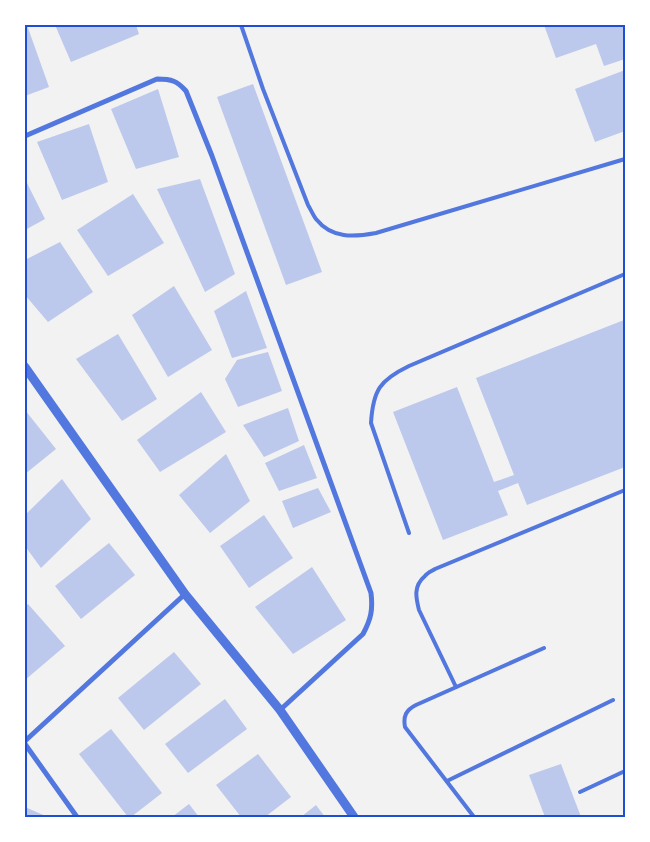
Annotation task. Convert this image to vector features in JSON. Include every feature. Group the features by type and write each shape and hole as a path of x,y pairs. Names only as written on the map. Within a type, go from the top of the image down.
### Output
{"street":[{"path":"25,136 157,79 169,79 179,84 186,92 212,156 371,592 372,608 370,622 363,634 280,710"},
{"path":"25,367 184,594 280,710 354,817"},
{"path":"77,817 25,743 184,594"}],"lane":[{"path":"241,25 308,205 316,219 328,230 344,236 361,236 376,233 625,159"},
{"path":"409,533 371,423 372,404 380,387 392,374 625,274"},
{"path":"456,688 419,610 416,598 417,586 424,576 625,490"},
{"path":"474,817 405,727 405,713 410,708 544,648"},
{"path":"447,781 613,700"},
{"path":"580,792 625,771"}],"building":[{"path":"25,25 27,25 49,87 25,96"},
{"path":"55,25 136,25 139,34 71,62"},
{"path":"544,25 625,25 625,59 604,66 596,44 556,58"},
{"path":"625,70 625,131 595,142 575,89"},
{"path":"253,84 322,272 286,285 217,97"},
{"path":"158,89 179,157 136,169 111,109"},
{"path":"89,124 108,182 62,200 37,142"},
{"path":"25,179 45,219 25,230"},
{"path":"200,179 235,274 205,292 157,189"},
{"path":"133,194 164,243 108,276 77,230"},
{"path":"60,242 93,292 48,322 25,295 25,260"},
{"path":"174,286 212,350 168,377 132,315"},
{"path":"246,291 267,348 232,358 214,311"},
{"path":"624,320 625,467 527,505 518,483 498,491 508,515 443,540 393,412 457,387 494,482 514,475 476,378"},
{"path":"118,334 157,399 122,421 76,359"},
{"path":"268,352 282,391 238,407 225,379 237,360"},
{"path":"201,392 226,432 160,472 137,440"},
{"path":"288,408 299,441 264,457 243,425"},
{"path":"25,410 56,449 25,474"},
{"path":"304,445 317,478 279,491 265,463"},
{"path":"226,454 250,501 210,533 179,495"},
{"path":"62,479 91,519 41,568 25,546 25,515"},
{"path":"318,488 331,512 293,528 282,501"},
{"path":"264,515 293,558 249,588 220,546"},
{"path":"109,543 135,575 81,619 55,586"},
{"path":"312,567 346,620 293,654 255,607"},
{"path":"28,604 65,646 25,680 25,607"},
{"path":"174,652 201,684 144,730 118,698"},
{"path":"225,699 247,729 188,773 165,744"},
{"path":"111,729 162,793 131,817 128,817 79,754"},
{"path":"258,754 291,797 265,817 241,817 216,785"},
{"path":"561,764 581,817 545,817 529,775"},
{"path":"189,804 199,817 172,817"},
{"path":"316,805 325,817 301,817"},
{"path":"25,807 48,817 25,817"}]}
